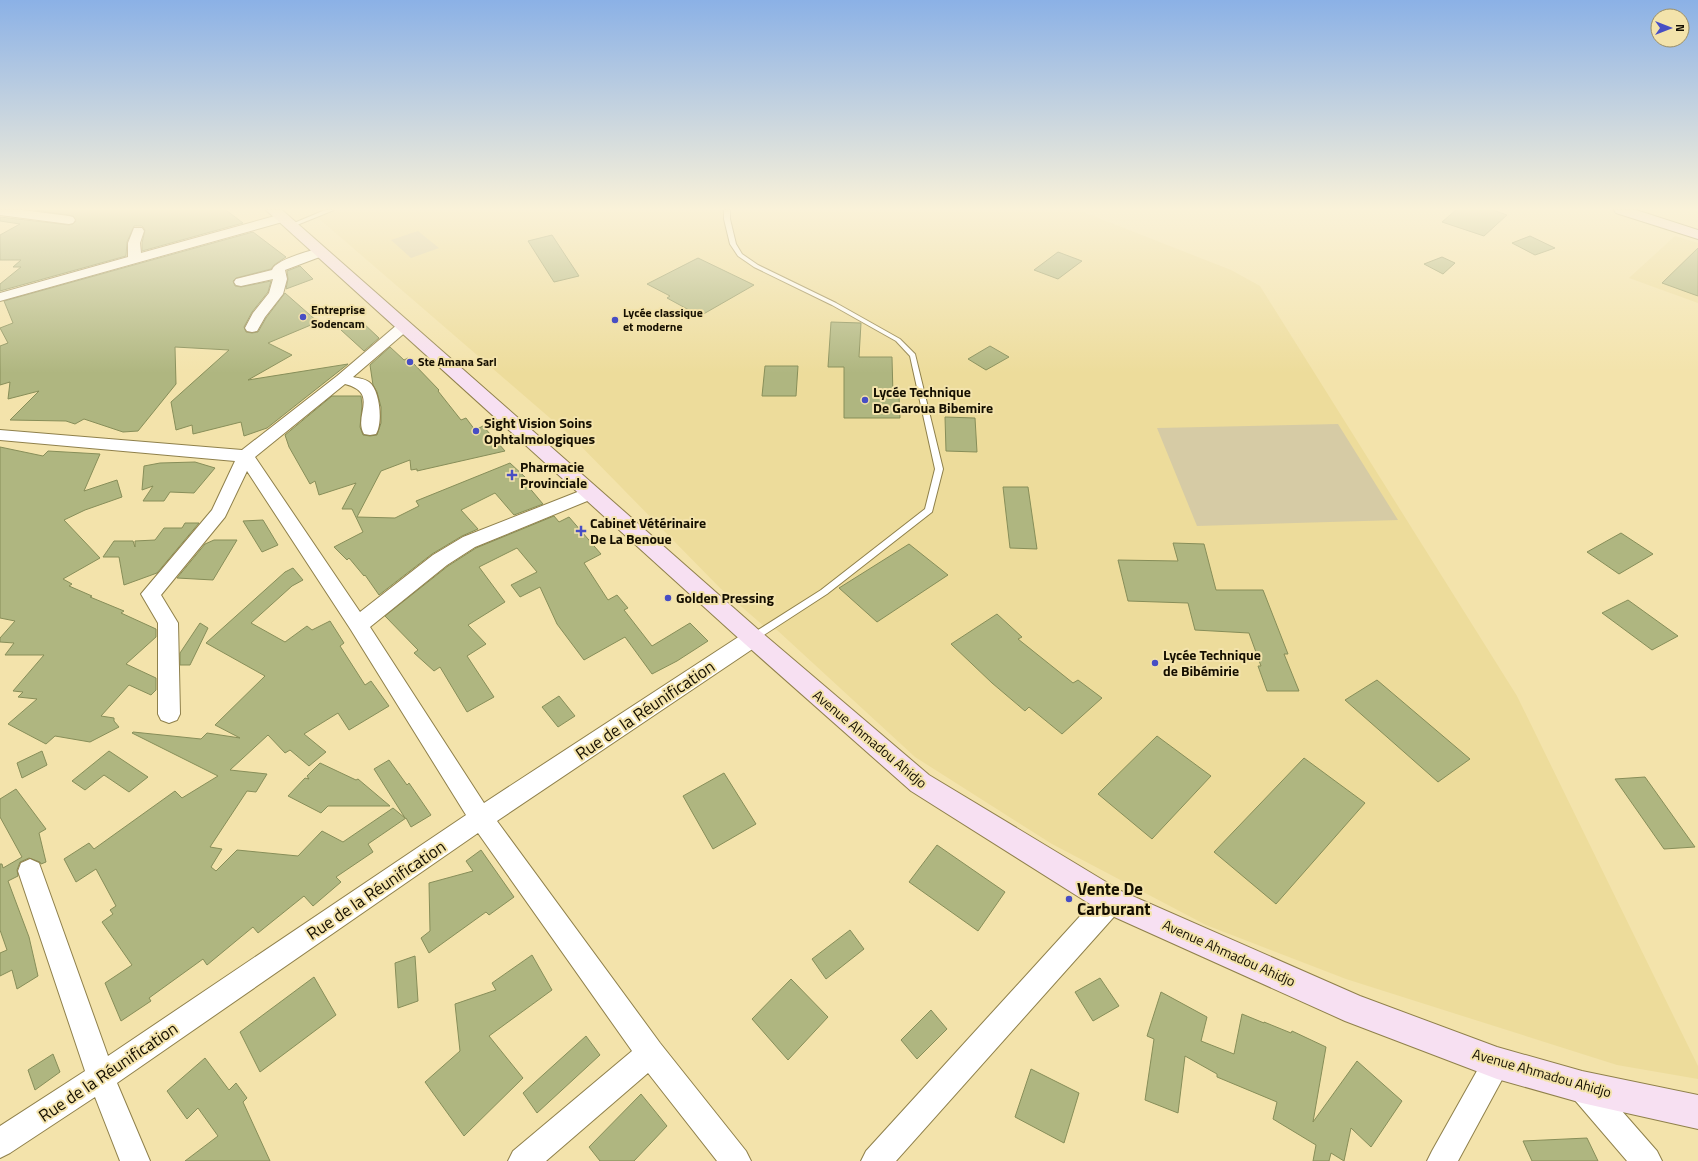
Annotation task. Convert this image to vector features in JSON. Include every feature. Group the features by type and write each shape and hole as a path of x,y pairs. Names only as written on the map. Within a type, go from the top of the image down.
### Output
{"main road":[{"name":"Avenue Ahmadou Ahidjo","path":"333,264 753,638 920,783 1111,901 1356,1010 1497,1063 1582,1087 1698,1112"}],"street":[{"path":"0,297 114,264"},
{"path":"252,328 258,316 276,294 280,279 278,273 279,268 286,264"},
{"path":"241,282 278,273"},
{"path":"169,714 170,679 168,623 151,594 219,513 246,456 342,379 403,327"},
{"path":"342,379 364,386 369,390 370,430"},
{"path":"0,435 246,456"},
{"path":"246,456 358,625 481,818 650,1053 736,1161"},
{"path":"358,625 440,560 469,542 591,493"},
{"name":"Rue de la Réunification","path":"0,1143 101,1077 481,818 753,638"},
{"path":"30,871 101,1077 136,1161"},
{"path":"876,1161 1111,901"},
{"path":"523,1161 650,1053"},
{"path":"1442,1161 1497,1063"},
{"path":"1582,1087 1647,1161"}],"lane":[{"path":"753,264 834,304 898,340 913,355 939,469 929,510 824,592 753,638"}],"shaded area":[{"name":"Lycée Technique de Bibémirie","path":"372,264 1216,264 1231,270 1260,286 1517,696 1698,1066 1698,1079 1617,1065 1346,979 1206,925 1052,844 915,757 777,630 765,627 720,588 572,437"},
{"path":"1644,264 1698,264 1698,303 1629,278"},
{"path":"1338,424 1398,520 1197,526 1157,428"}],"building":[{"path":"16,264 97,264 0,291 0,284 21,267 13,267"},
{"path":"137,264 275,264 271,269 236,278 233,281 235,286 241,287 271,281 268,292 252,312 244,327 246,332 258,332 266,318 285,293 318,322 268,343 292,355 248,380 348,364 267,428 244,436 241,422 193,434 192,425 176,430 171,402 229,350 175,347 176,384 138,431 123,432 84,419 75,424 66,421 10,420 39,391 8,399 10,382 0,385 0,346 8,343 0,328 13,323 4,301"},
{"path":"543,264 571,264 579,276 554,282"},
{"path":"686,264 711,264 754,285 700,316 667,298 670,296 647,284"},
{"path":"1042,264 1078,264 1058,279 1034,270"},
{"path":"1424,264 1454,264 1443,274"},
{"path":"1681,264 1698,264 1698,296 1662,283"},
{"path":"300,266 313,279 286,289 288,279 287,271"},
{"path":"361,321 379,338 364,351 341,330"},
{"path":"831,322 861,323 859,357 892,357 893,396 899,396 900,418 844,418 844,367 828,367"},
{"path":"990,346 1009,357 986,370 968,359"},
{"path":"390,347 404,360 408,358 412,362 439,390 438,391 461,420 466,418 475,430 483,426 505,451 417,471 417,469 411,470 410,460 381,471 357,517 395,518 419,506 416,501 510,463 525,477 522,479 543,504 514,515 495,493 461,510 478,529 462,536 432,554 379,595 365,575 364,576 349,558 347,560 334,547 363,532 352,509 342,509 356,483 319,495 315,481 310,484 289,447 285,435 332,396 361,396 362,406 360,427 363,435 377,435 381,423 381,407 377,392 373,385 370,365"},
{"path":"765,366 798,366 796,396 762,396"},
{"path":"945,417 975,418 977,452 946,451"},
{"path":"0,447 43,456 48,451 100,454 84,491 117,480 122,497 85,510 64,520 100,558 63,579 72,584 69,586 92,596 90,597 124,611 121,613 156,629 156,637 126,664 156,678 156,690 151,695 129,685 101,716 114,718 114,721 119,727 90,742 55,736 46,744 8,724 37,699 18,697 23,692 13,691 44,655 5,655 14,643 0,642 0,638 15,621 0,618"},
{"path":"195,462 215,468 194,493 170,492 164,501 143,501 153,486 142,490 144,466 160,463"},
{"path":"1003,487 1028,487 1037,549 1010,548"},
{"path":"554,516 559,522 569,517 601,554 584,563 608,600 617,595 628,608 624,610 652,646 690,623 708,641 677,661 652,674 625,637 584,660 557,624 540,587 520,597 511,585 537,572 517,548 479,567 505,602 468,625 486,644 467,656 494,697 467,712 440,667 434,671 414,653 418,650 385,616 448,566 476,548"},
{"path":"263,520 278,545 262,552 243,521"},
{"path":"185,523 199,523 157,573 124,585 119,557 103,557 114,541 133,541 135,547 135,541 155,540 164,528 182,528"},
{"path":"1621,533 1653,554 1619,574 1587,552"},
{"path":"214,540 237,540 213,580 177,578 205,544"},
{"path":"1173,543 1204,544 1216,590 1263,590 1288,654 1284,654 1299,691 1267,691 1258,666 1261,666 1249,633 1195,630 1188,603 1128,601 1118,560 1178,561"},
{"path":"909,544 948,575 877,622 839,588"},
{"path":"293,568 303,580 292,586 251,623 285,642 307,626 312,630 330,621 344,643 340,646 365,685 371,681 389,706 349,730 338,713 304,734 326,752 309,766 290,750 285,753 268,735 230,770 267,774 256,792 247,791 210,847 222,849 211,867 216,871 237,850 298,856 322,831 343,842 393,808 405,818 374,769 389,760 407,785 409,783 431,815 411,827 406,818 368,844 373,852 336,877 341,882 313,906 304,896 258,933 253,927 207,965 203,959 149,998 151,1001 121,1021 105,983 132,965 102,922 113,914 110,910 116,906 96,869 76,882 64,859 89,843 94,849 175,791 182,798 218,776 132,733 201,739 207,733 240,738 215,725 265,676 206,643 285,572"},
{"path":"1628,600 1678,636 1652,650 1602,613"},
{"path":"997,614 1022,637 1018,639 1073,683 1078,680 1102,698 1062,734 1029,707 1025,711 992,683 951,644"},
{"path":"200,623 208,628 190,665 180,665 180,653"},
{"path":"1377,680 1470,759 1438,782 1345,700"},
{"path":"559,696 575,716 558,727 542,707"},
{"path":"1157,736 1211,776 1152,839 1098,794"},
{"path":"42,751 47,765 22,778 17,763"},
{"path":"109,751 148,777 129,792 104,775 85,790 72,781"},
{"path":"1304,758 1365,803 1276,904 1214,852"},
{"path":"320,763 356,780 358,779 390,806 328,806 321,813 288,796 305,778 309,779 307,776"},
{"path":"724,773 756,824 713,849 683,796"},
{"path":"1645,777 1695,847 1664,849 1615,779"},
{"path":"16,789 46,829 39,833 46,862 41,864 40,862 29,858 20,862 17,870 18,876 8,881 29,937 38,976 17,989 12,970 0,976 0,953 7,950 0,930 0,864 2,864 3,868 22,857 0,817 0,799"},
{"path":"937,845 1005,892 978,931 909,882"},
{"path":"481,850 514,897 489,915 486,912 429,953 421,938 430,931 429,883 473,871 466,861"},
{"path":"850,930 864,949 826,979 812,959"},
{"path":"532,955 552,990 489,1036 523,1078 464,1136 425,1082 460,1051 455,1004 496,990 492,983"},
{"path":"415,956 418,1001 398,1008 395,963"},
{"path":"314,977 336,1015 260,1072 240,1032"},
{"path":"1100,978 1119,1006 1093,1021 1075,992"},
{"path":"791,979 828,1017 788,1060 752,1019"},
{"path":"1161,992 1207,1017 1201,1041 1234,1054 1242,1014 1291,1033 1292,1031 1326,1047 1313,1122 1357,1061 1402,1101 1371,1147 1351,1128 1344,1161 1331,1153 1329,1161 1313,1161 1316,1145 1273,1119 1277,1102 1217,1077 1217,1074 1185,1056 1178,1113 1145,1100 1154,1039 1147,1036"},
{"path":"931,1010 947,1029 917,1059 901,1040"},
{"path":"586,1036 600,1055 537,1113 523,1093"},
{"path":"53,1054 60,1072 35,1090 28,1070"},
{"path":"205,1058 229,1090 236,1083 247,1098 243,1102 270,1161 185,1161 218,1136 198,1108 187,1119 167,1091"},
{"path":"1031,1069 1079,1093 1064,1143 1015,1117"},
{"path":"641,1094 667,1126 634,1161 600,1161 589,1147"},
{"path":"1587,1138 1598,1161 1532,1161 1523,1141"}],"place":[{"name":"Entreprise Sodencam","path":"303,317"},
{"name":"Lycée classique et moderne","path":"615,320"},
{"name":"Ste Amana Sarl","path":"410,362"},
{"name":"Lycée Technique De Garoua Bibemire","path":"865,400"},
{"name":"Sight Vision Soins Ophtalmologiques","path":"476,431"},
{"name":"Pharmacie Provinciale","path":"512,475"},
{"name":"Cabinet Vétérinaire De La Benoue","path":"581,531"},
{"name":"Golden Pressing","path":"668,598"},
{"name":"Lycée Technique de Bibémirie","path":"1155,663"},
{"name":"Vente De Carburant","path":"1069,899"}]}
